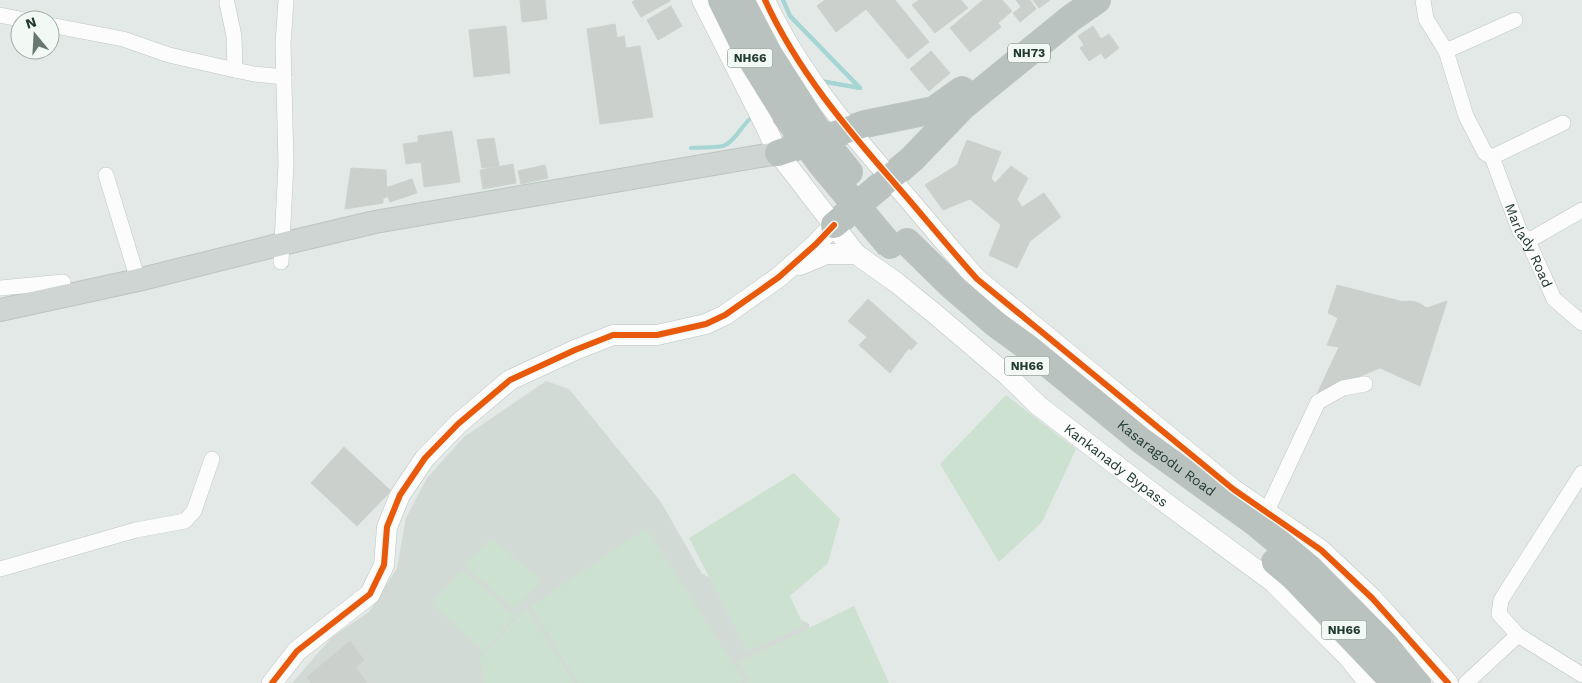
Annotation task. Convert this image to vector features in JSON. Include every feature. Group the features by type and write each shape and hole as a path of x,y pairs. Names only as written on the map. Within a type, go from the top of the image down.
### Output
{"highway":[{"name":"NH66","path":"722,0 748,55 784,113 822,164 898,244"},
{"name":"NH66","path":"740,0 769,55 824,141 898,244"},
{"name":"NH73","path":"778,153 847,129 934,110 954,97 1074,0"},
{"name":"NH73","path":"834,225 912,159 962,107 1097,0"},
{"name":"Kasaragodu Road","path":"898,244 952,308 1021,361 1168,481 1242,535 1293,577 1394,683"},
{"name":"Kasaragodu Road","path":"898,244 952,286 996,324 1030,348 1141,440 1256,523 1309,567 1385,644 1418,683"}],"main road":[{"path":"0,310 138,280 281,253 375,222 778,153"}],"street":[{"path":"281,253 286,164 283,44 286,0"},
{"name":"Kankanady Bypass","path":"702,0 778,153 856,254 897,282 928,307 1008,376 1039,406 1273,582 1348,657 1369,683"},
{"path":"764,0 799,63 847,129 947,246 978,279 1233,489 1321,550 1372,598 1448,683"},
{"name":"Marlady Road","path":"1424,0 1426,19 1446,50 1466,116 1485,152 1492,157 1520,232 1528,241 1554,299 1582,324"},
{"path":"227,2 234,36 235,70"},
{"path":"1446,50 1515,20"},
{"path":"60,27 123,39 169,55 235,70 284,77"},
{"path":"1492,157 1563,123"},
{"path":"106,174 138,280"},
{"path":"1528,241 1582,210"},
{"path":"779,277 834,225"},
{"path":"272,683 297,651 370,594 384,565 387,527 400,495 425,458 458,424 510,380 613,335 657,335 706,324 725,315 798,266 826,254 856,254"},
{"path":"0,288 63,282"},
{"path":"1266,513 1318,402 1343,388 1365,384"},
{"path":"0,569 136,530 184,521 194,511 212,460"},
{"path":"1582,473 1501,600 1499,614 1518,635 1582,675"},
{"path":"1466,683 1518,635"}],"shaded area":[{"path":"546,381 569,389 661,502 702,574 771,604 809,624 813,683 292,683 332,637 369,612 397,568 406,518 427,478 464,437"}],"green space":[{"path":"1006,395 1076,449 1042,522 999,562 940,464"},
{"path":"794,473 840,519 828,563 790,596 804,626 747,651 689,538"},
{"path":"646,528 744,681 741,683 578,683 531,607"},
{"path":"491,538 541,581 515,609 465,566"},
{"path":"462,570 515,616 483,651 432,603"},
{"path":"854,606 889,683 746,683 750,680 738,663"},
{"path":"526,608 574,683 485,683 480,658"}],"building":[{"path":"520,0 545,0 547,19 522,22"},
{"path":"635,0 670,1 641,17 632,2"},
{"path":"825,0 895,0 929,42 908,59 866,9 836,32 817,6"},
{"path":"919,0 961,0 968,8 935,33 912,5"},
{"path":"983,0 1002,0 1012,11 998,23 1001,27 970,52 950,28"},
{"path":"1016,0 1030,0 1036,9 1020,22 1013,13 1021,7"},
{"path":"1033,0 1050,0 1039,8"},
{"path":"671,6 682,26 658,40 647,20"},
{"path":"615,24 617,38 624,36 626,48 640,46 653,117 600,124 587,29"},
{"path":"506,26 510,73 474,77 469,30"},
{"path":"1093,26 1101,39 1109,34 1119,48 1105,59 1101,53 1089,61 1080,48 1084,45 1078,36"},
{"path":"931,51 950,73 929,91 910,69"},
{"path":"452,131 460,182 424,187 421,162 406,164 403,144 418,142 418,136"},
{"path":"494,138 499,166 482,168 477,140"},
{"path":"967,140 1001,152 991,178 995,183 1011,166 1028,178 1017,199 1022,207 1044,193 1061,217 1030,241 1017,268 989,255 1001,225 970,199 943,210 925,185 957,165"},
{"path":"513,164 516,183 483,189 480,170"},
{"path":"545,165 548,178 521,184 518,171"},
{"path":"351,168 386,170 387,197 383,198 383,203 345,209"},
{"path":"412,179 417,193 390,202 385,188"},
{"path":"1337,285 1427,308 1447,301 1420,386 1380,368 1317,394 1339,347 1327,345 1338,318 1328,313"},
{"path":"868,299 917,343 911,350 909,348 890,373 859,345 867,337 848,321"},
{"path":"1409,301 1423,305 1430,312 1434,326 1430,340 1423,347 1409,351 1395,347 1388,340 1384,326 1388,312 1395,305"},
{"path":"344,447 391,491 357,526 311,483"},
{"path":"350,641 364,660 356,668 367,683 311,683 307,677"}],"waterway":[{"path":"783,0 790,16 860,88 821,81"},
{"path":"783,0 790,16 860,88 820,81"},
{"path":"691,148 723,146 734,138 751,118"}],"cycle path":[{"path":"765,0 792,51 824,98 860,143 977,279 1233,489 1321,550 1372,598 1448,683"},
{"path":"272,683 297,651 370,594 384,565 387,527 400,495 425,458 458,424 510,380 613,335 657,335 706,324 725,315 779,277 834,225"}]}
